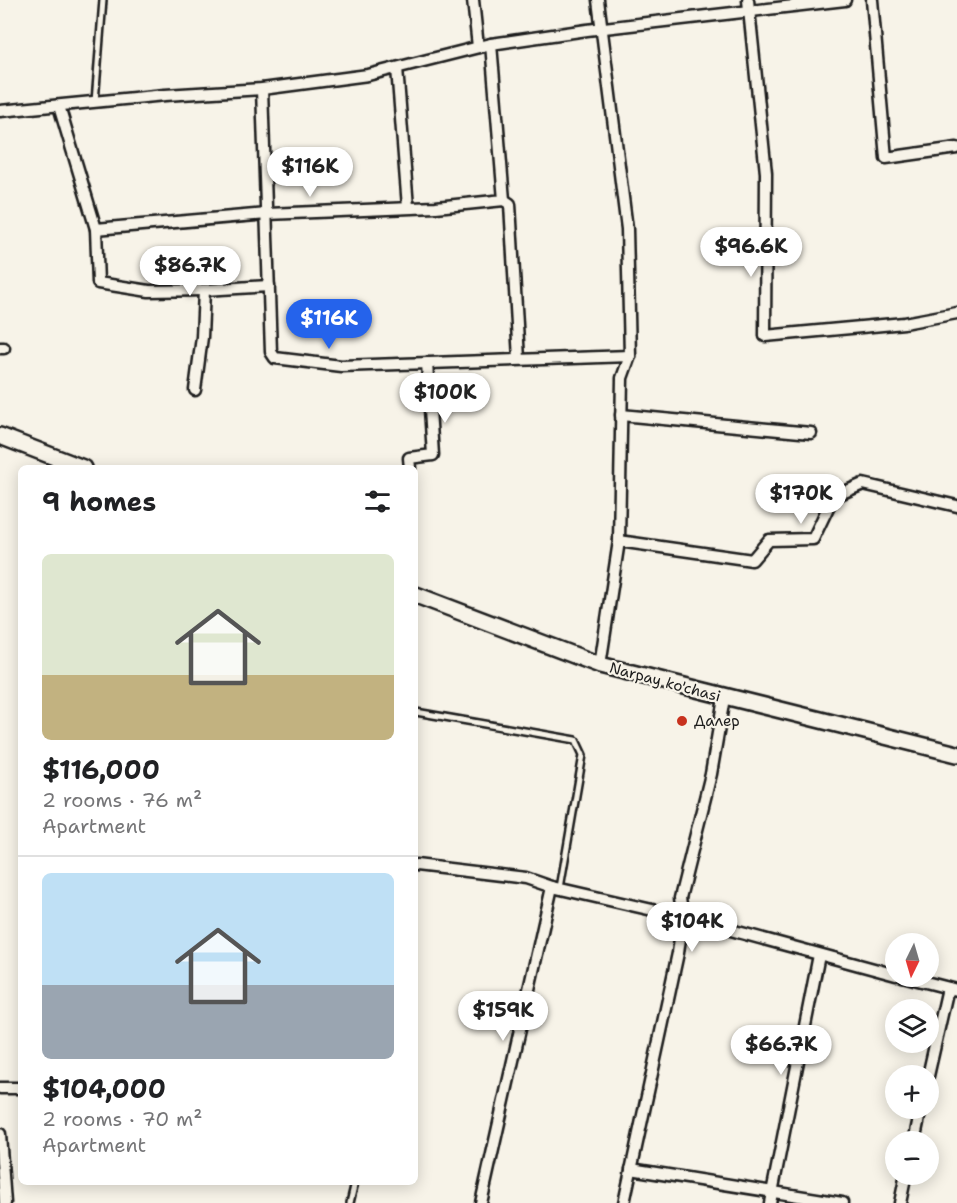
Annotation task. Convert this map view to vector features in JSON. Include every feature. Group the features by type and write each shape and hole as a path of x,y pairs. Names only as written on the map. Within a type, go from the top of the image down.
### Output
{"main road":[{"path":"0,436 75,465"},
{"name":"Narpay ko'chasi","path":"418,596 600,665 724,698 957,754"}],"street":[{"path":"473,0 478,47"},
{"path":"598,0 627,229 630,356 622,378 619,541 600,665"},
{"path":"0,111 262,89 368,75 491,44 748,5 845,0"},
{"path":"872,0 886,158 957,148"},
{"path":"748,5 765,173 765,336 904,323 957,313"},
{"path":"491,44 504,200"},
{"path":"397,68 408,207"},
{"path":"262,89 271,352 275,358 341,366 630,356"},
{"path":"59,106 96,229 98,283 149,291 269,286"},
{"path":"96,229 267,214 504,200 510,204 519,359"},
{"path":"195,390 202,337 204,290"},
{"path":"410,465 409,458 433,455 427,363"},
{"path":"621,415 811,433"},
{"path":"619,541 752,560 769,540 813,539 833,497 863,484 957,506"},
{"path":"624,1203 678,953 683,917 680,898 711,774 724,698"},
{"path":"418,865 526,878 556,888 683,917 885,972"},
{"path":"481,1203 556,888"},
{"path":"770,1203 819,955"},
{"path":"931,1065 953,989"},
{"path":"0,1088 18,1088"},
{"path":"0,1134 5,1203"},
{"path":"630,1169 842,1203"},
{"path":"900,1203 904,1185"}],"lane":[{"path":"95,102 103,0"},
{"path":"418,712 576,740 583,755 556,888"},
{"path":"350,1203 354,1185"}],"place":[{"name":"Далер","path":"682,721"}]}
